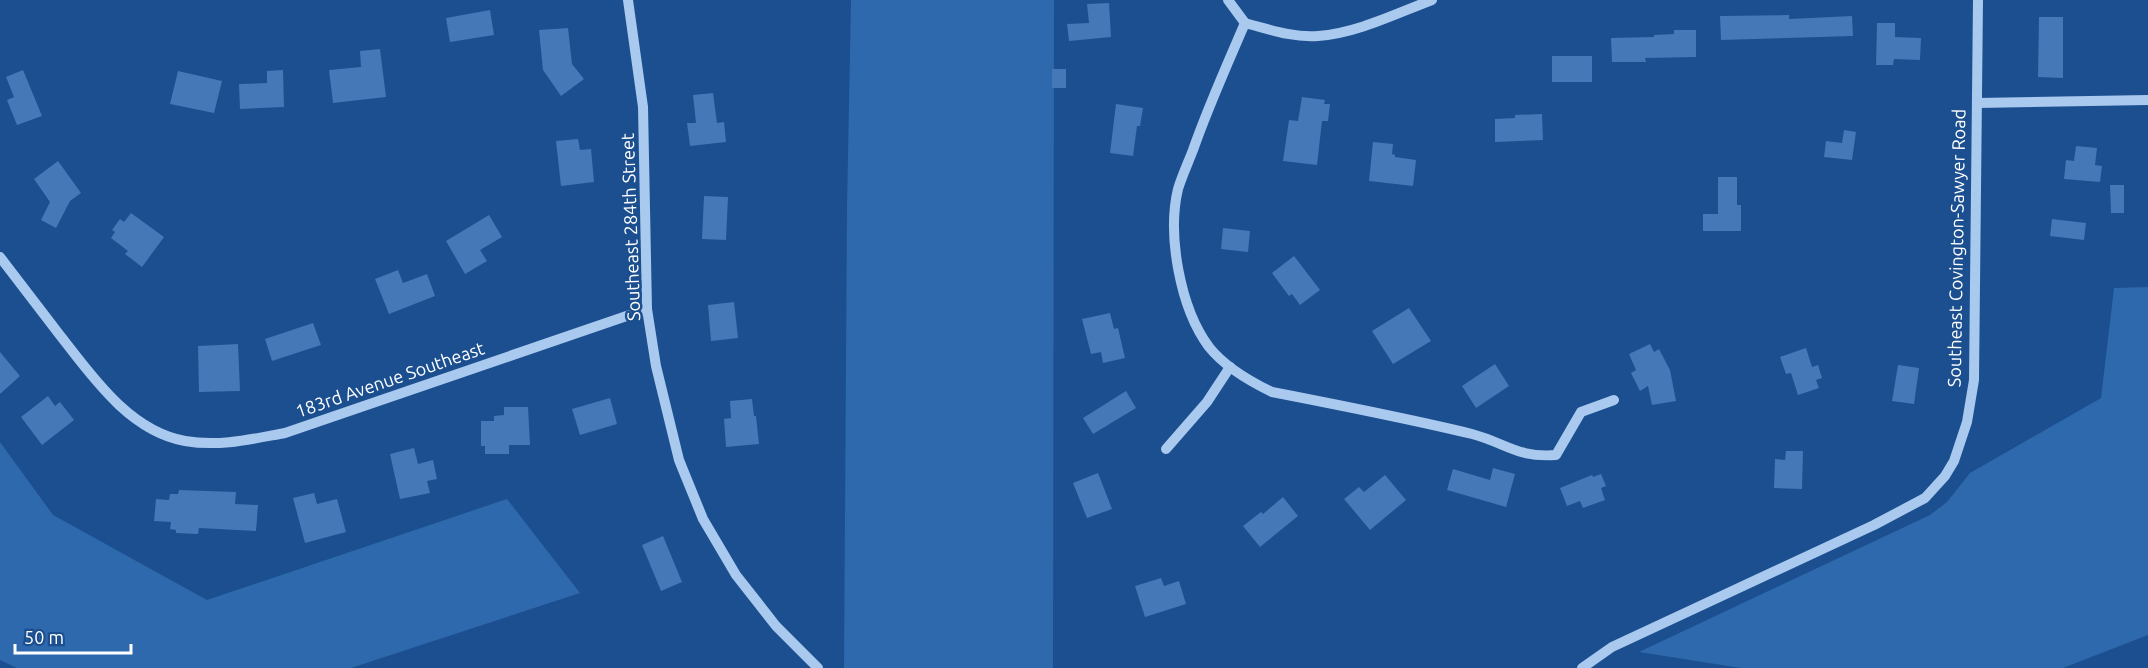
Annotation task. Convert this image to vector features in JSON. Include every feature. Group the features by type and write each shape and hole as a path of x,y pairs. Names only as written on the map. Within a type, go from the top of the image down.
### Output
{"street":[{"name":"Southeast 284th Street","path":"628,0 643,107 647,309 656,366 679,460 703,519 736,575 776,626 818,668"},
{"path":"1228,0 1245,23 1291,34 1316,36 1348,32 1432,0"},
{"name":"Southeast Covington-Sawyer Road","path":"1582,668 1612,647 1874,525 1925,498 1945,476 1954,461 1966,422 1974,380 1978,0"},
{"path":"1245,23 1178,189 1175,223 1177,256 1182,283 1194,321 1210,347 1230,367 1250,381 1272,392 1474,435 1518,453 1537,457 1556,455 1581,412 1614,400"},
{"path":"1977,103 2148,100"},
{"name":"183rd Avenue Southeast","path":"0,257 91,375 118,404 140,422 166,435 184,441 208,444 245,442 285,433 647,309"},
{"path":"1166,448 1207,402 1230,367"}],"shaded area":[{"path":"851,0 1054,0 1053,668 844,668 847,208"},
{"path":"2148,287 2148,635 2063,668 1741,668 1639,652 1930,515 1947,502 1970,473 2101,398 2114,288"},
{"path":"0,442 53,515 207,600 507,499 580,593 351,668 17,668 0,660"}],"building":[{"path":"1109,3 1111,37 1069,41 1067,24 1089,23 1087,4"},
{"path":"490,10 494,35 450,42 446,18"},
{"path":"1789,15 1789,19 1852,16 1853,36 1721,40 1720,16"},
{"path":"2039,17 2063,17 2063,78 2038,77"},
{"path":"1877,23 1895,23 1895,37 1921,38 1920,60 1894,59 1893,65 1876,65"},
{"path":"568,28 572,64 584,79 561,96 543,70 539,30"},
{"path":"1674,30 1696,30 1696,57 1645,58 1646,62 1612,62 1611,38 1654,37 1654,35 1674,34"},
{"path":"380,49 386,97 333,103 329,70 361,67 360,51"},
{"path":"1552,56 1592,56 1592,82 1552,82"},
{"path":"1052,69 1066,69 1066,88 1052,88"},
{"path":"23,70 42,116 17,125 7,100 14,97 6,77"},
{"path":"283,70 284,107 240,109 239,84 267,83 267,71"},
{"path":"178,71 222,81 214,113 170,104"},
{"path":"713,93 717,123 724,122 726,142 690,146 687,123 696,123 693,95"},
{"path":"1302,97 1325,100 1324,104 1330,104 1328,121 1322,121 1317,165 1283,161 1289,120 1298,121"},
{"path":"1116,104 1143,108 1140,126 1137,126 1133,156 1110,153"},
{"path":"1542,114 1543,140 1495,142 1495,119 1515,118 1515,115"},
{"path":"1844,130 1856,132 1852,160 1824,157 1826,141 1842,143"},
{"path":"578,139 580,150 591,149 594,182 561,186 556,141"},
{"path":"1373,142 1393,144 1392,154 1395,157 1416,160 1413,186 1369,181"},
{"path":"2076,146 2097,148 2095,165 2102,166 2100,182 2064,179 2066,160 2074,161"},
{"path":"58,161 81,193 70,201 56,228 41,220 50,202 34,179"},
{"path":"1718,177 1737,177 1737,205 1741,205 1741,231 1703,231 1703,214 1718,214"},
{"path":"2110,185 2124,185 2124,213 2111,213"},
{"path":"704,196 728,197 726,240 702,239"},
{"path":"131,213 164,237 142,267 125,254 128,251 111,238 115,232 112,230 120,219 124,222"},
{"path":"489,215 502,237 480,250 487,261 465,274 446,241"},
{"path":"2052,219 2086,223 2084,240 2050,236"},
{"path":"1223,228 1250,231 1248,252 1221,249"},
{"path":"1294,256 1320,290 1300,305 1292,294 1289,296 1272,273"},
{"path":"398,270 403,283 427,274 435,296 389,314 375,279"},
{"path":"734,302 738,338 711,341 708,305"},
{"path":"1409,308 1431,341 1393,364 1372,331"},
{"path":"1110,313 1114,329 1118,328 1125,358 1103,363 1101,352 1091,354 1082,319"},
{"path":"313,323 321,345 272,361 265,339"},
{"path":"238,344 240,391 199,392 198,346"},
{"path":"1650,344 1654,352 1659,349 1670,370 1676,401 1652,405 1648,386 1640,391 1631,373 1636,370 1629,354"},
{"path":"1806,348 1812,367 1818,365 1822,378 1816,380 1819,388 1798,395 1791,373 1786,374 1780,357"},
{"path":"0,352 20,376 0,394"},
{"path":"1495,364 1509,386 1476,408 1462,386"},
{"path":"1898,365 1919,368 1914,404 1892,401"},
{"path":"1126,391 1136,408 1093,434 1083,418"},
{"path":"48,396 55,406 60,402 74,420 42,445 21,417"},
{"path":"610,398 617,424 580,435 572,409"},
{"path":"752,399 759,444 726,447 724,419 731,418 730,401"},
{"path":"504,407 528,407 530,445 509,445 509,454 485,454 485,446 481,446 481,421 494,421 494,416 504,415"},
{"path":"414,448 418,464 433,460 437,479 427,481 430,493 400,499 390,454"},
{"path":"1786,451 1803,451 1802,489 1774,488 1775,459 1785,460"},
{"path":"1493,468 1515,474 1506,507 1447,490 1453,469 1490,480"},
{"path":"1098,473 1112,509 1087,518 1073,483"},
{"path":"1601,474 1606,486 1601,488 1605,500 1583,508 1580,501 1567,506 1560,488 1592,475 1593,477"},
{"path":"1385,475 1406,500 1370,530 1344,499 1359,487 1364,492"},
{"path":"179,490 236,492 235,504 258,505 256,531 199,528 198,534 176,533 176,530 170,529 171,522 154,521 156,499 169,500 170,494 178,494"},
{"path":"314,493 317,504 337,499 346,532 305,543 293,498"},
{"path":"1283,497 1298,516 1260,547 1243,526 1261,512 1263,514"},
{"path":"663,536 682,582 661,591 642,545"},
{"path":"1161,578 1164,586 1179,581 1186,604 1145,617 1135,586"}]}
